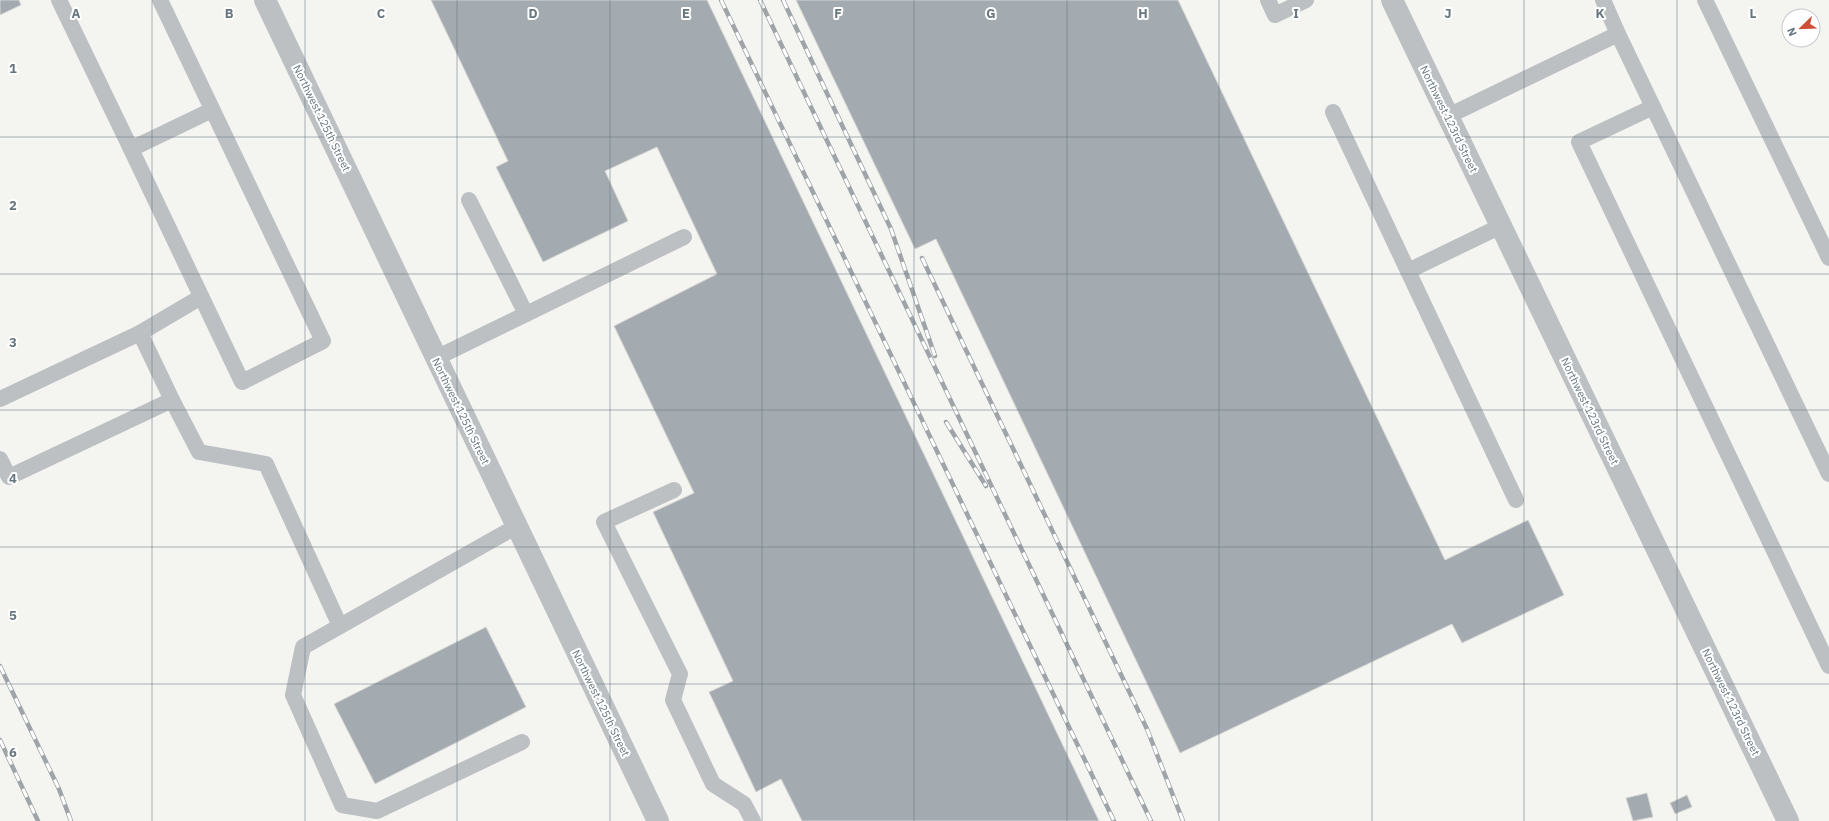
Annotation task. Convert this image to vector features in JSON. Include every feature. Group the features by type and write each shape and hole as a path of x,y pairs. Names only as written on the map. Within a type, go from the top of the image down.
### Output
{"street":[{"name":"Northwest 125th Street","path":"265,0 517,526 655,820"},
{"name":"Northwest 123rd Street","path":"1392,0 1788,821"}],"lane":[{"path":"59,0 242,382 323,341 160,0"},
{"path":"1268,0 1275,15 1306,0"},
{"path":"1603,0 1829,474"},
{"path":"1705,0 1829,258"},
{"path":"1448,116 1618,34"},
{"path":"1653,107 1578,142 1829,666"},
{"path":"131,149 212,110"},
{"path":"1332,112 1516,500"},
{"path":"469,200 526,314"},
{"path":"1408,271 1501,226"},
{"path":"436,358 684,237"},
{"path":"0,399 140,333 201,297"},
{"path":"140,333 199,452 266,464 340,626"},
{"path":"0,459 9,477 172,400"},
{"path":"674,490 604,522 680,674 673,700 713,784 744,804 753,821"},
{"path":"517,526 303,647 292,696 342,805 377,811 522,742"}],"building":[{"path":"0,0 19,0 21,5 0,15"},
{"path":"431,0 707,0 1099,821 802,821 781,779 756,792 709,692 733,681 653,512 694,493 614,326 717,274 657,147 605,171 628,221 543,262 496,167 508,161"},
{"path":"796,0 1178,0 1445,560 1528,520 1564,595 1462,643 1452,624 1180,753 936,239 915,249"},
{"path":"486,627 526,707 375,784 334,704"},
{"path":"1647,793 1653,817 1633,821 1626,798"},
{"path":"1687,795 1692,807 1675,814 1670,803"}],"railway":[{"path":"721,0 1114,821"},
{"path":"760,0 1151,821"},
{"path":"783,0 891,229 935,356"},
{"path":"922,258 1147,729 1183,821"},
{"path":"946,422 986,486"},
{"path":"0,666 59,789 71,821"},
{"path":"0,740 38,821"}]}
